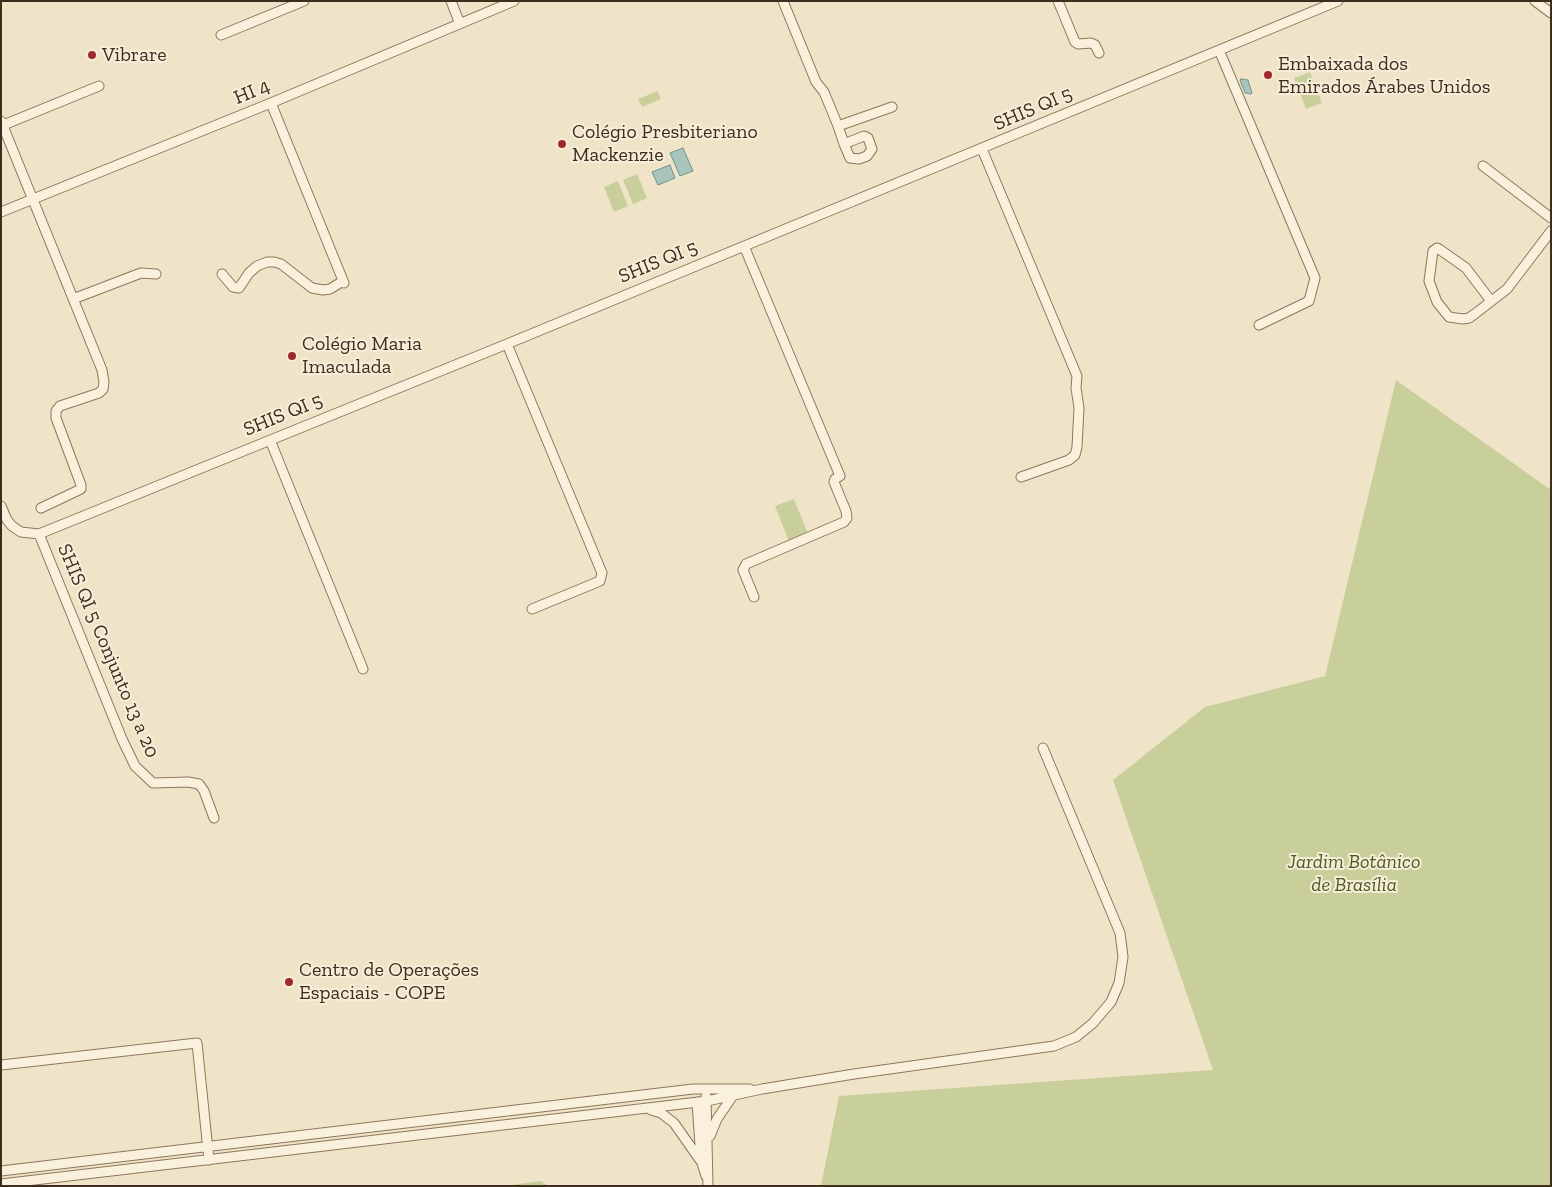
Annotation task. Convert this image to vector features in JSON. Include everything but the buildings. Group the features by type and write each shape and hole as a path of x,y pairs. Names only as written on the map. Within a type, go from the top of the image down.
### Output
{"street":[{"path":"220,35 304,1"},
{"path":"451,1 460,24"},
{"name":"HI 4","path":"1,212 271,103 514,1"},
{"path":"783,1 816,82 824,92 844,144"},
{"path":"1058,1 1075,42 1078,44 1091,43 1095,45 1099,53"},
{"name":"SHIS QI 5","path":"39,534 507,344 1338,1"},
{"path":"1534,1 1551,13"},
{"path":"1219,50 1315,278 1308,301 1259,325"},
{"path":"40,508 81,489 56,418 56,411 60,406 99,393 103,389 102,370 2,124 99,86"},
{"path":"222,274 233,287 238,288 257,266 267,262 274,262 281,264 312,288 330,289 343,282 271,103"},
{"path":"838,126 892,107"},
{"path":"982,149 1077,376 1076,388 1079,408 1076,455 1069,460 1021,477"},
{"path":"1483,166 1551,218"},
{"path":"1491,302 1466,268 1439,249 1437,248 1433,251 1430,283 1437,302 1449,317 1456,319 1469,318 1491,302 1507,289 1551,230"},
{"path":"744,246 840,476 834,482 847,518 844,522 746,564 743,570 754,597"},
{"path":"74,299 140,273 156,274"},
{"path":"507,344 602,572 600,581 532,609"},
{"path":"270,440 363,669"},
{"path":"1,506 12,526 21,532 39,534"},
{"name":"SHIS QI 5 Conjunto 13 a 20","path":"39,534 122,739 136,766 153,784 188,782 199,784 204,791 214,818"},
{"path":"1,1184 707,1101 762,1089 854,1074 1054,1046 1076,1037 1093,1023 1111,1002 1119,983 1123,957 1120,933 1043,748"},
{"path":"1,1065 197,1043 209,1160"},
{"path":"1,1171 705,1088 762,1089"},
{"path":"705,1088 709,1140 708,1186"},
{"path":"709,1140 717,1119 732,1097"},
{"path":"697,1102 701,1160 708,1186"},
{"path":"646,1108 661,1113 674,1123 701,1160"},
{"path":"264,1139 259,1143 259,1148 262,1152 266,1153"},
{"path":"183,1149 188,1150 190,1154 190,1158 185,1162"}],"green space":[{"path":"1310,72 1322,103 1306,109 1294,78"},
{"path":"658,91 661,99 642,107 638,99"},
{"path":"637,174 647,198 633,204 623,180"},
{"path":"618,181 628,206 614,212 604,187"},
{"name":"Jardim Botânico de Brasília","path":"1396,380 1551,490 1551,1186 821,1186 839,1096 1213,1070 1113,780 1205,707 1325,676"},
{"path":"794,499 808,534 789,541 775,506"},
{"path":"541,1181 548,1186 504,1186"}],"water":[{"path":"1241,79 1248,80 1251,94 1245,93"},
{"path":"683,148 693,171 680,176 670,153"},
{"path":"670,165 675,178 658,185 652,172"}],"place":[{"name":"Vibrare","path":"92,55"},
{"name":"Embaixada dos Emirados Árabes Unidos","path":"1268,75"},
{"name":"Colégio Presbiteriano Mackenzie","path":"562,144"},
{"name":"Colégio Maria Imaculada","path":"292,356"},
{"name":"Centro de Operações Espaciais - COPE","path":"289,982"}]}
